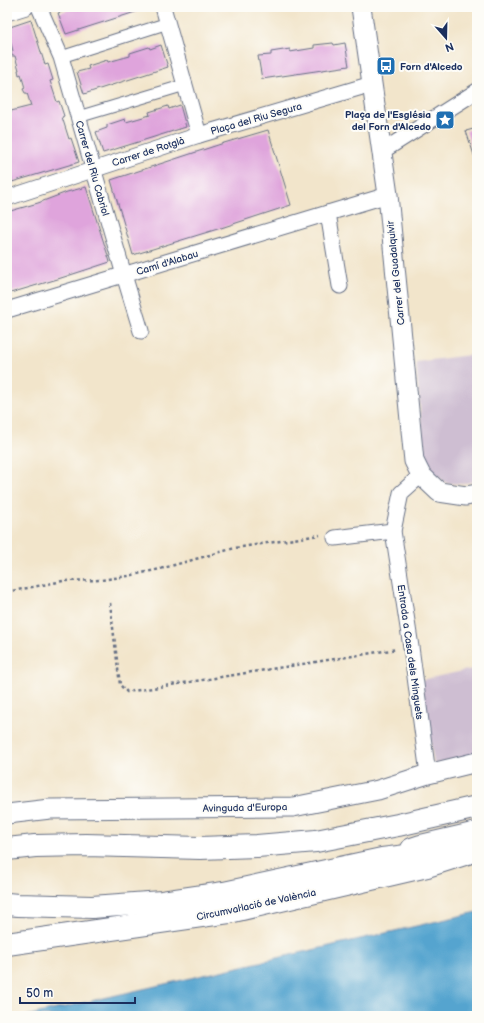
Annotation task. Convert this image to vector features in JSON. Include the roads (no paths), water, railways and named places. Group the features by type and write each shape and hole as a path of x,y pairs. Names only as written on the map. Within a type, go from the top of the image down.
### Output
{"highway":[{"path":"7,849 35,846 86,845 200,848 257,846 316,841 398,825 477,807"},
{"path":"7,904 92,907 162,902 224,893 382,859 421,846 475,845"},
{"name":"Circumval·lació de València","path":"7,944 229,912 427,866 475,845"}],"street":[{"path":"7,13 26,7"},
{"name":"Carrer del Riu Cabriol","path":"39,7 61,57 141,331"},
{"name":"Plaça del Riu Segura","path":"163,7 199,135 372,84"},
{"name":"Carrer del Guadalquivir","path":"361,7 388,196 414,461 421,475 439,492 466,496 477,494"},
{"path":"61,57 168,23"},
{"path":"78,117 185,85"},
{"path":"381,152 477,91"},
{"name":"Carrer de Rotglà","path":"7,198 199,135"},
{"name":"Camí d'Alabau","path":"7,310 388,196"},
{"path":"328,213 340,286"},
{"name":"Entrada a Casa dels Minguets","path":"421,475 401,493 393,531 411,647 428,774"},
{"path":"335,538 393,531"},
{"name":"Avinguda d'Europa","path":"7,814 50,809 293,807 378,790 428,774 477,762"}],"water":[{"path":"477,912 477,1016 26,1016"}],"place":[{"name":"Forn d'Alcedo","path":"386,66"},
{"name":"Plaça de l'Església del Forn d'Alcedo","path":"445,120"}]}
